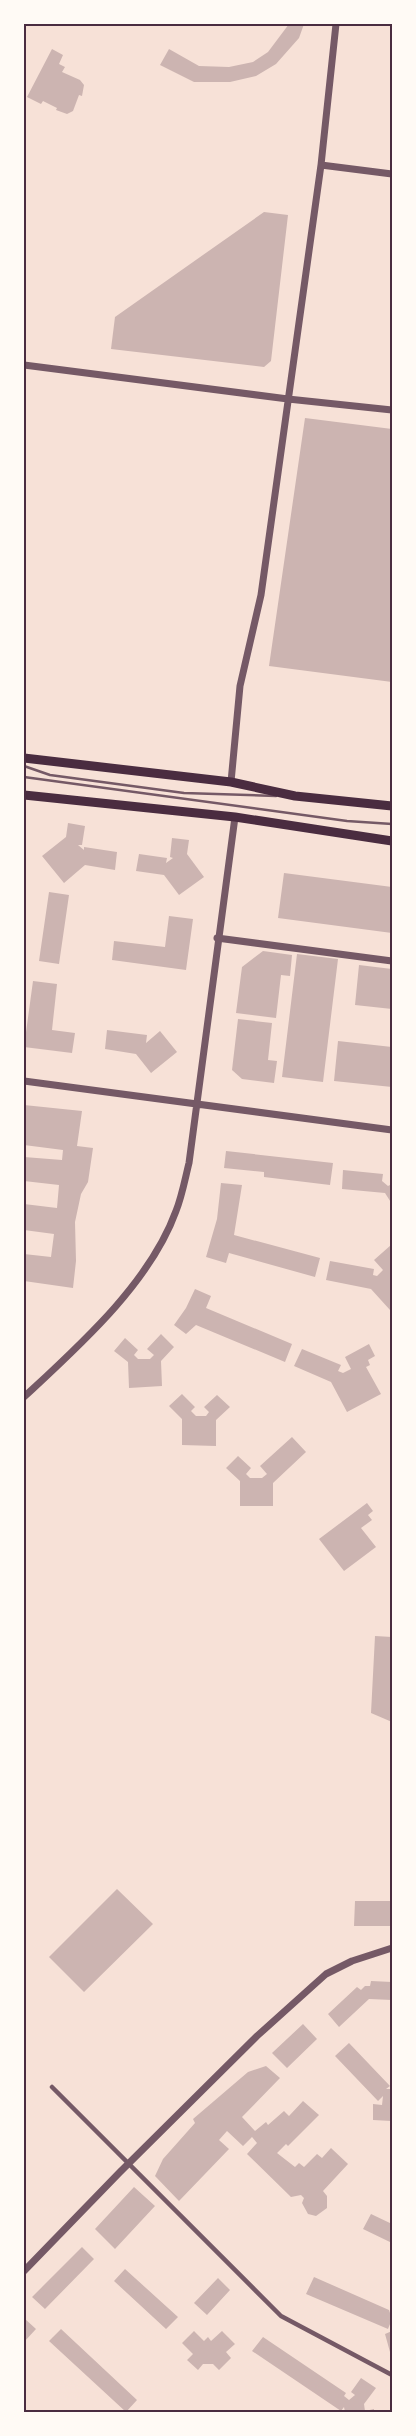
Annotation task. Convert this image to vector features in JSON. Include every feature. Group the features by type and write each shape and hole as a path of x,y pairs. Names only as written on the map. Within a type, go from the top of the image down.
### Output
{"main road":[{"path":"24,758 231,782 295,796 392,806"},
{"path":"24,794 235,817 392,841"}],"street":[{"path":"231,782 240,686 261,595 320,165 336,24"},
{"path":"320,165 392,174"},
{"path":"24,365 288,399 392,410"},
{"path":"24,1397 102,1321 126,1293 157,1251 176,1212 189,1163 235,817"},
{"path":"218,938 392,961"},
{"path":"24,1081 392,1130"},
{"path":"24,2271 257,2036 326,1974 352,1960 392,1948"},
{"path":"52,2087 281,2316 392,2374"}],"lane":[{"path":"24,766 50,775 184,794 295,796"},
{"path":"24,777 347,821 392,824"}],"building":[{"path":"289,24 304,24 299,38 276,64 256,76 230,82 194,82 160,65 169,49 199,66 229,67 253,62 268,52"},
{"path":"52,49 63,55 59,64 65,67 62,72 80,80 84,85 82,96 79,95 73,111 67,114 56,110 57,108 43,101 41,104 27,97"},
{"path":"264,212 288,215 271,361 264,367 111,349 115,317"},
{"path":"305,418 392,429 392,682 269,666"},
{"path":"68,823 85,826 82,845 78,845 84,850 84,847 117,852 115,870 85,865 64,883 42,856 66,837"},
{"path":"172,838 189,840 187,854 204,877 179,895 164,875 136,871 139,854 167,858 166,863 173,858 170,857"},
{"path":"284,873 392,887 392,933 278,918"},
{"path":"49,892 69,895 59,964 39,961"},
{"path":"169,916 193,919 186,970 112,960 114,941 165,947"},
{"path":"263,951 292,955 290,976 281,975 276,1018 236,1013 242,967"},
{"path":"297,954 338,959 323,1082 282,1077"},
{"path":"359,965 392,969 392,1009 355,1005"},
{"path":"33,981 57,984 52,1030 75,1033 72,1053 24,1047"},
{"path":"238,1019 272,1023 268,1060 277,1061 274,1083 242,1079 232,1070"},
{"path":"107,1030 147,1035 146,1043 160,1031 177,1052 151,1073 136,1054 105,1049"},
{"path":"338,1041 392,1047 392,1087 334,1081"},
{"path":"24,1105 82,1111 77,1146 93,1148 88,1182 81,1194 75,1222 76,1261 73,1288 24,1281 24,1254 51,1257 54,1234 24,1230 24,1204 57,1208 59,1185 24,1181 24,1157 62,1160 63,1150 24,1145"},
{"path":"226,1151 333,1163 330,1185 264,1177 264,1172 224,1168"},
{"path":"343,1170 383,1174 382,1181 388,1186 392,1184 392,1204 385,1193 342,1189"},
{"path":"221,1183 242,1185 234,1235 320,1258 315,1277 229,1253 226,1263 206,1257 217,1219"},
{"path":"391,1245 392,1308 390,1310 371,1289 326,1280 330,1261 374,1269 373,1275 377,1276 383,1270 374,1260"},
{"path":"195,1289 211,1296 206,1308 292,1344 285,1362 196,1325 186,1334 174,1325 186,1308"},
{"path":"161,1334 174,1347 161,1361 162,1386 129,1388 128,1362 114,1351 125,1338 138,1350 134,1355 138,1359 150,1359 154,1355 147,1349"},
{"path":"369,1344 375,1356 368,1360 370,1365 366,1367 381,1394 347,1412 331,1382 294,1366 302,1349 341,1365 338,1371 343,1373 351,1369 345,1357"},
{"path":"182,1394 195,1407 191,1411 196,1416 206,1416 209,1412 204,1407 217,1395 230,1407 216,1420 216,1446 182,1445 182,1419 169,1406"},
{"path":"292,1437 306,1452 273,1483 273,1506 240,1506 240,1481 226,1468 238,1456 251,1468 246,1474 250,1478 262,1478 267,1474 260,1466"},
{"path":"367,1503 373,1511 368,1515 372,1520 361,1528 376,1547 344,1571 319,1539"},
{"path":"375,1636 392,1637 392,1722 371,1713"},
{"path":"117,1889 153,1924 84,1992 49,1957"},
{"path":"355,1901 392,1901 392,1926 354,1926"},
{"path":"371,1981 392,1982 392,2000 369,1999 339,2027 328,2014 357,1987 361,1990 365,1986 370,1986"},
{"path":"303,2024 317,2039 287,2068 272,2053"},
{"path":"349,2043 390,2086 386,2089 392,2089 392,2121 373,2120 373,2104 382,2105 383,2096 378,2101 335,2056"},
{"path":"266,2066 280,2078 242,2117 255,2131 266,2122 268,2125 284,2111 289,2116 303,2101 319,2115 288,2146 286,2144 277,2153 295,2167 299,2163 304,2167 317,2154 322,2158 331,2148 348,2164 323,2191 327,2196 327,2208 316,2216 308,2214 302,2203 304,2198 301,2195 291,2197 247,2154 257,2143 252,2137 243,2146 227,2131 219,2140 229,2149 179,2201 155,2176 163,2159 195,2123 193,2119 248,2072"},
{"path":"134,2187 155,2206 115,2249 95,2229"},
{"path":"371,2214 392,2224 392,2243 363,2229"},
{"path":"82,2247 94,2259 45,2309 32,2297"},
{"path":"125,2269 178,2317 166,2329 114,2281"},
{"path":"314,2277 389,2310 392,2319 388,2329 306,2294"},
{"path":"218,2278 230,2290 207,2315 194,2303"},
{"path":"24,2318 36,2329 24,2342"},
{"path":"61,2329 137,2400 126,2412 49,2341"},
{"path":"194,2331 204,2341 208,2337 211,2341 222,2331 235,2344 226,2352 231,2358 219,2370 213,2364 203,2364 198,2370 187,2360 193,2354 182,2343"},
{"path":"392,2331 392,2351 390,2352 385,2334"},
{"path":"263,2337 346,2393 344,2396 349,2400 355,2395 351,2392 361,2378 376,2388 364,2404 365,2411 374,2409 374,2412 345,2412 344,2407 341,2411 252,2351"}]}
